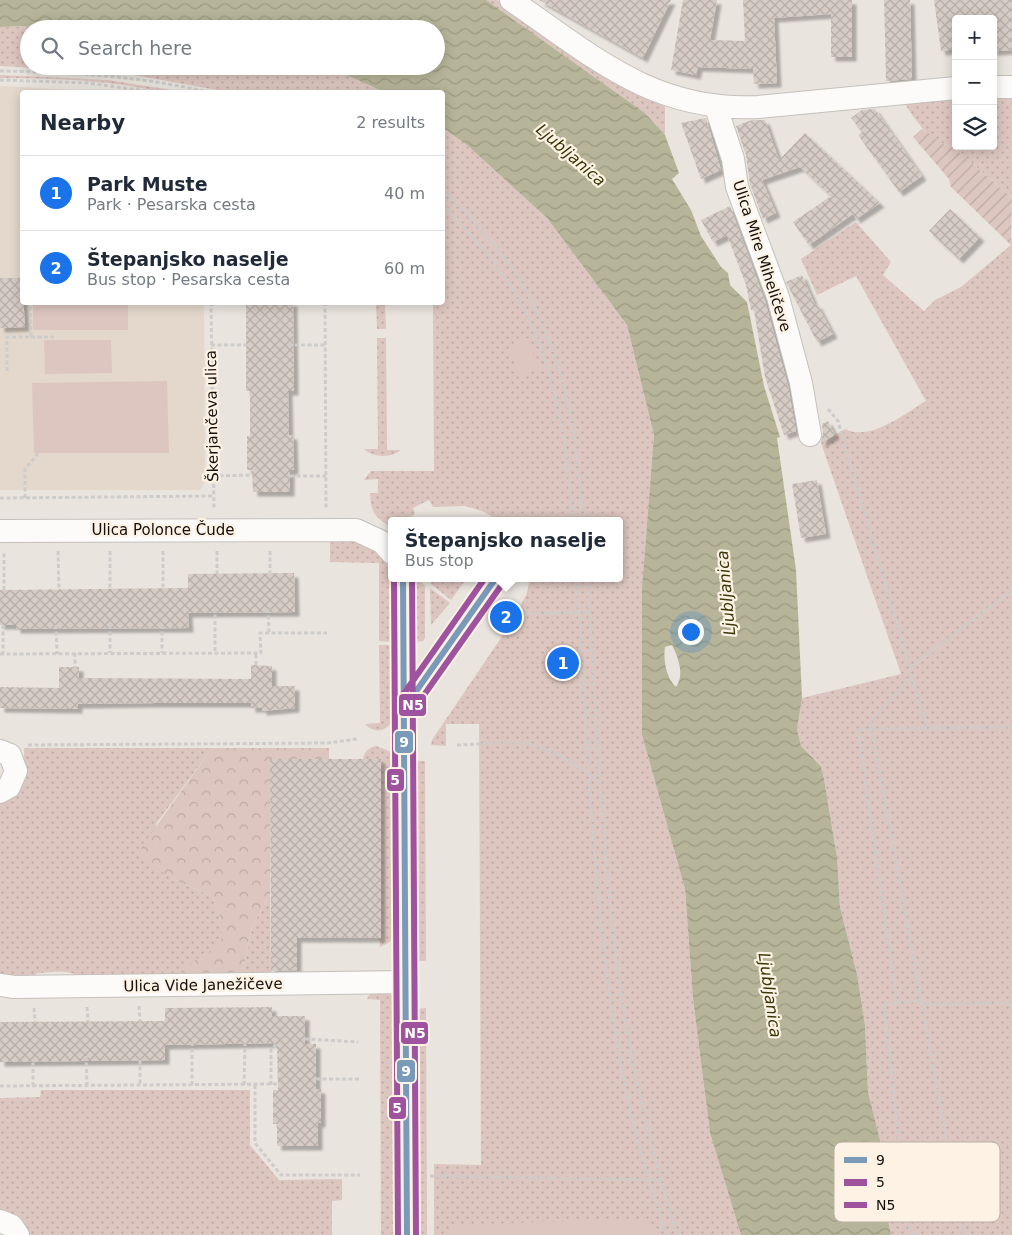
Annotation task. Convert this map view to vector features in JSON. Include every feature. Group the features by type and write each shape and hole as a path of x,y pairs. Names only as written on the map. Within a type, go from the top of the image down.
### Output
{"street":[{"path":"511,0 622,76 666,96 716,107 758,107 952,88"},
{"path":"997,87 1012,87"},
{"name":"Ulica Mire Miheličeve","path":"716,107 733,159 737,187 778,297 801,383 810,435"},
{"name":"Ulica Polonce Čude","path":"2,537 215,537 326,523 365,533 382,542 388,549"},
{"path":"403,582 408,1235"},
{"path":"405,707 493,582"},
{"path":"0,792 9,787 14,776 15,766 5,753"},
{"name":"Ulica Vide Janežičeve","path":"0,986 406,982"},
{"path":"0,1222 12,1226 18,1235"}],"path":[{"path":"0,71 20,72"},
{"path":"109,75 199,90"},
{"path":"0,80 88,83 139,90"},
{"path":"445,192 465,212 510,266 547,334 568,398 579,471 583,517"},
{"path":"445,207 492,260 510,284 531,322 549,373 559,411 569,476 573,517"},
{"path":"30,305 31,337"},
{"name":"Škerjančeva ulica","path":"211,305 213,496 217,574"},
{"path":"325,305 326,523"},
{"path":"7,371 7,337 54,337"},
{"path":"211,345 250,345"},
{"path":"288,345 325,345"},
{"path":"826,407 838,421 927,727"},
{"path":"25,498 25,469 41,450"},
{"path":"213,476 252,475"},
{"path":"290,476 326,476"},
{"path":"0,498 213,496"},
{"path":"2,537 4,590"},
{"path":"58,543 59,589"},
{"path":"110,543 110,589"},
{"path":"163,543 164,588"},
{"path":"270,543 270,573"},
{"path":"577,582 598,879 613,1014 634,1126 666,1235"},
{"path":"587,582 600,782 619,984 635,1078 660,1180 677,1235"},
{"path":"910,668 1012,591"},
{"path":"215,608 215,653"},
{"path":"268,609 268,633"},
{"path":"511,614 590,612"},
{"path":"3,625 2,654 261,653 260,633 327,633"},
{"path":"56,625 57,654"},
{"path":"110,625 110,653"},
{"path":"162,625 162,653"},
{"path":"74,653 75,666"},
{"path":"256,653 256,666"},
{"path":"912,676 872,721 872,729 948,1142"},
{"path":"897,1003 858,730 927,727 1012,727"},
{"path":"5,753 25,745 328,743 356,738"},
{"path":"457,745 523,743 541,747 600,782"},
{"path":"899,1142 884,1004 923,1002 1012,1004"},
{"path":"305,1039 358,1042"},
{"path":"192,1040 192,1085"},
{"path":"244,1085 245,1044"},
{"path":"271,1085 271,1050 277,1044"},
{"path":"86,1056 87,1085"},
{"path":"140,1060 140,1085"},
{"path":"33,1062 33,1086"},
{"path":"316,1079 359,1079"},
{"path":"0,1086 278,1084"},
{"path":"255,1085 255,1144 281,1175 360,1175"},
{"path":"430,1176 660,1180"},
{"path":"908,1222 914,1235"},
{"path":"962,1222 964,1235"}],"shaded area":[{"path":"0,86 74,90 20,90 20,305 204,305 205,482 200,490 0,490"}],"green space":[{"path":"486,0 497,0 625,88 665,105 665,135 645,113"},
{"path":"20,26 20,67 0,66 0,27"},
{"path":"0,75 108,80 172,90 156,90 81,81 0,78"},
{"path":"134,75 347,75 380,90 217,90"},
{"path":"997,95 1012,96 1012,198 957,150 997,150"},
{"path":"952,97 952,146 936,140 923,129 903,101"},
{"path":"445,129 467,145 547,218 627,325 654,435 642,587 642,735 685,889 693,999 710,1133 741,1235 434,1235 434,1164 481,1165 479,724 446,724 446,746 431,745 432,740 515,617 527,593 529,582 623,582 623,517 493,517 482,511 465,506 433,507 429,500 413,508 415,514 411,517 388,517 388,525 378,518 371,506 370,493 378,493 378,479 364,480 371,471 434,471 433,305 445,305"},
{"path":"922,129 945,145 952,146 952,150 957,150 1012,198 1011,245 951,187 949,179 913,137"},
{"path":"856,222 891,262 883,275 924,311 935,300 961,287 1011,245 1012,239 1012,1235 891,1235 888,1222 1000,1222 1000,1142 880,1142 868,1092 865,1025 857,974 840,907 837,857 824,779 821,765 801,746 797,729 802,698 901,674 821,443 845,429 865,432 887,425 926,401 856,276 817,295 801,259"},
{"path":"33,305 128,305 128,330 33,330"},
{"path":"376,305 385,305 386,329 377,329"},
{"path":"377,338 386,338 387,450 401,450 388,456 372,454 364,449 378,449"},
{"path":"528,338 539,369 519,377 508,346"},
{"path":"44,340 111,340 112,373 45,374"},
{"path":"167,381 169,453 34,453 32,383"},
{"path":"330,539 364,542 376,550 385,561 388,568 388,582 392,582 393,586 393,642 379,641 379,563 330,562"},
{"path":"416,582 421,582 425,586 425,638 423,641 415,642"},
{"path":"431,582 464,582 451,600"},
{"path":"430,588 450,603 431,625"},
{"path":"379,645 393,645 393,720 387,727 376,730 365,724 380,723"},
{"path":"376,746 389,751 393,759 395,930 390,942 380,947 363,759 367,750"},
{"path":"24,748 212,748 156,824 171,878 213,897 223,925 222,944 202,956 174,981 85,982 75,974 57,971 37,973 30,981 0,979 0,804 14,793 21,780 24,765"},
{"path":"212,748 329,748 329,759 271,760 270,895 252,926 241,981 174,981 184,967 221,944 223,925 213,897 171,878 139,857 142,846"},
{"path":"416,761 425,761 426,961 417,961"},
{"path":"270,895 271,975 241,981 252,926"},
{"path":"371,992 389,993 395,999 396,1235 381,1235 380,1000 367,999"},
{"path":"426,1008 427,1235 419,1235 417,1009"},
{"path":"41,1090 250,1090 250,1145 279,1180 342,1179 342,1200 332,1201 332,1235 27,1235 0,1210 0,1098 40,1097"},
{"path":"639,1219 652,1226 659,1235 446,1235 458,1225"}],"water":[{"name":"Ljubljanica","path":"0,0 486,0 645,113 665,135 679,173 672,179 691,210 701,236 721,267 728,273 730,285 747,302 764,386 780,437 777,438 796,570 802,698 797,729 801,746 821,766 824,779 837,857 840,907 857,974 865,1025 868,1092 880,1140 880,1142 834,1142 834,1222 888,1222 891,1235 741,1235 710,1133 693,999 685,889 642,735 642,587 654,435 627,325 547,218 467,145 445,129 445,90 380,90 347,75 445,75 445,20 20,20 20,26 0,27","holes":["672,645 678,660 680,677 676,687 670,679 666,668 665,647"]}],"building":[{"path":"539,0 671,0 643,58"},
{"path":"683,0 717,0 710,40 745,41 743,0 852,0 852,57 831,57 831,14 774,18 777,83 754,84 753,69 698,67 696,75 671,70"},
{"path":"884,0 910,0 912,79 886,81"},
{"path":"934,0 1012,0 1012,50 997,51 997,15 952,15 952,50 941,51"},
{"path":"875,109 922,176 899,192 858,135 862,132 851,118 862,110"},
{"path":"706,118 721,170 701,179 681,123"},
{"path":"752,120 765,120 779,160 805,133 880,203 856,219 853,214 809,245 793,222 831,196 800,167 762,180 776,213 763,219 750,184 746,155 736,126"},
{"path":"730,206 765,301 788,386 796,431 784,435 765,377 754,310 751,310 746,285 727,235 713,242 701,220"},
{"path":"950,209 980,237 959,259 929,231"},
{"path":"802,275 815,305 817,304 833,334 817,342 786,282"},
{"path":"0,278 20,278 20,305 24,305 25,327 0,328"},
{"path":"246,305 293,305 294,391 288,391 289,435 293,435 294,470 290,470 290,492 253,492 252,470 247,470 247,436 250,436 250,391 246,391"},
{"path":"828,421 835,435 821,443 822,424"},
{"path":"817,480 826,534 801,538 792,484"},
{"path":"294,573 295,612 188,613 189,628 16,629 16,625 0,625 0,590 188,588 188,574"},
{"path":"251,665 272,666 272,686 295,686 295,708 262,711 262,708 251,708 251,703 155,703 78,704 78,709 0,708 0,687 59,688 59,667 79,667 79,678 251,679"},
{"path":"270,759 381,759 381,938 297,938 297,970 271,971"},
{"path":"272,1007 272,1016 305,1016 305,1044 316,1044 316,1089 321,1089 321,1123 318,1123 318,1146 277,1146 277,1124 273,1124 273,1090 278,1090 277,1043 165,1045 165,1060 0,1062 0,1022 165,1021 165,1008"}],"transit line":[{"name":"5","path":"394,582 398,1235"},
{"name":"9","path":"403,582 407,1235"},
{"name":"N5","path":"412,582 416,1235"},
{"name":"N5","path":"398,702 482,582"},
{"name":"9","path":"405,707 493,582"},
{"name":"5","path":"412,712 503,583"}],"place":[{"name":"Štepanjsko naselje","path":"506,617"},
{"name":"Park Muste","path":"563,663"}]}
